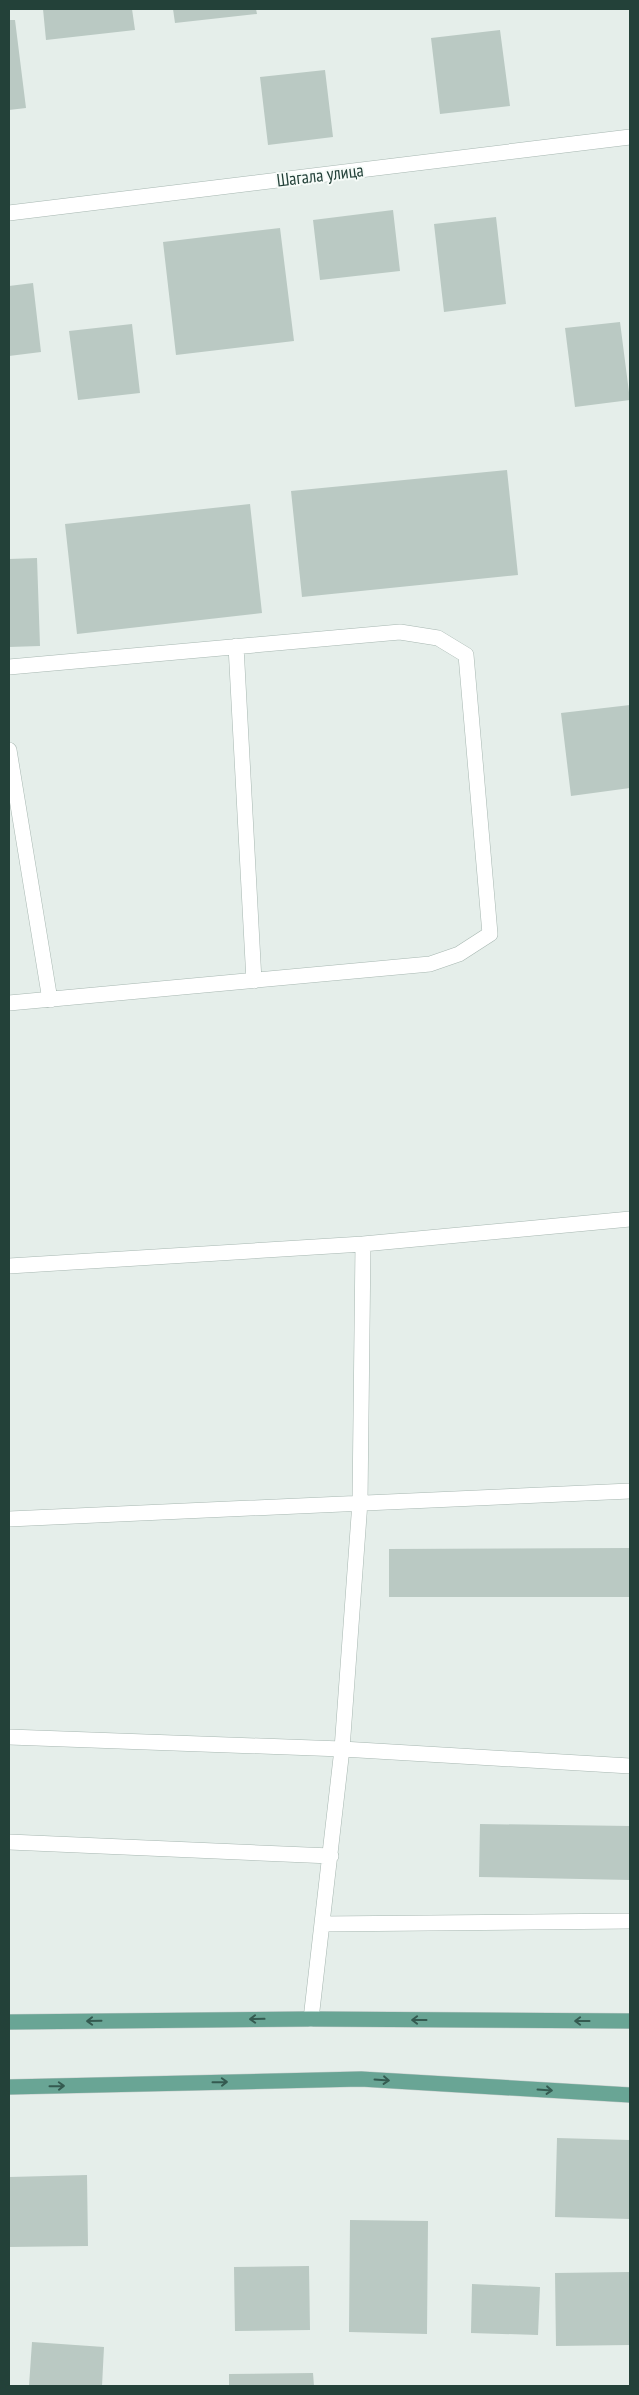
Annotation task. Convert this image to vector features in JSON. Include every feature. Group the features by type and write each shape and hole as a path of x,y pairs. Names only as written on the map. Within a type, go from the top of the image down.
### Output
{"main road":[{"path":"9,2022 311,2019 630,2021"},
{"path":"9,2087 361,2079 630,2096"}],"street":[{"name":"Шагала улица","path":"9,213 630,137"},
{"path":"9,667 400,632 438,638 466,655 490,934 459,954 430,964 9,1003"},
{"path":"236,646 254,981"},
{"path":"9,750 50,1000"},
{"path":"9,1266 363,1244 630,1219"},
{"path":"311,2019 342,1749 360,1502 363,1244"},
{"path":"9,1519 630,1491"},
{"path":"9,1737 342,1749 630,1766"},
{"path":"9,1842 331,1856"},
{"path":"322,1924 630,1921"}],"building":[{"path":"43,9 132,9 135,30 46,40"},
{"path":"173,9 256,9 257,14 175,23"},
{"path":"9,20 15,20 26,108 9,110"},
{"path":"500,30 510,106 440,114 431,38"},
{"path":"325,70 333,137 268,145 260,77"},
{"path":"393,210 400,271 320,280 313,220"},
{"path":"496,217 506,304 444,312 434,224"},
{"path":"280,228 294,341 176,355 163,242"},
{"path":"33,283 41,352 9,356 9,286"},
{"path":"620,322 630,400 575,407 565,328"},
{"path":"132,324 140,393 78,400 69,331"},
{"path":"507,470 518,575 302,597 291,491"},
{"path":"250,504 262,613 77,634 65,524"},
{"path":"37,558 40,646 9,647 9,559"},
{"path":"630,705 630,788 571,796 561,713"},
{"path":"630,1548 630,1597 389,1597 389,1549"},
{"path":"480,1824 630,1826 630,1880 479,1877"},
{"path":"557,2138 630,2140 630,2219 555,2217"},
{"path":"87,2175 88,2246 9,2247 9,2177"},
{"path":"350,2220 428,2221 427,2334 349,2332"},
{"path":"309,2266 310,2330 235,2331 234,2267"},
{"path":"630,2272 630,2345 556,2346 555,2273"},
{"path":"472,2284 540,2287 538,2335 471,2333"},
{"path":"32,2342 104,2347 102,2386 29,2386"},
{"path":"313,2373 314,2386 229,2386 229,2374"}]}
